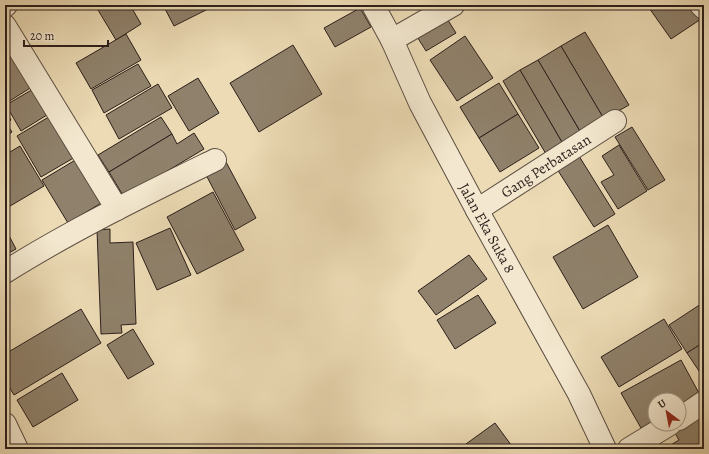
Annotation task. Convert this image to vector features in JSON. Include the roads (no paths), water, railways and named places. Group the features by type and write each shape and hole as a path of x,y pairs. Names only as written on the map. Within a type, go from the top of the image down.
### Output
{"street":[{"name":"Jalan Eka Suka 8","path":"373,5 392,40 420,103 476,210 579,394 605,449"},
{"path":"392,40 453,5"},
{"path":"701,5 704,8"},
{"path":"5,26 117,209"},
{"name":"Gang Perbatasan","path":"476,210 615,121"},
{"path":"5,272 37,252 117,209 215,160"},
{"path":"687,414 704,402"},
{"path":"5,424 17,449"},
{"path":"629,449 657,432"}]}
